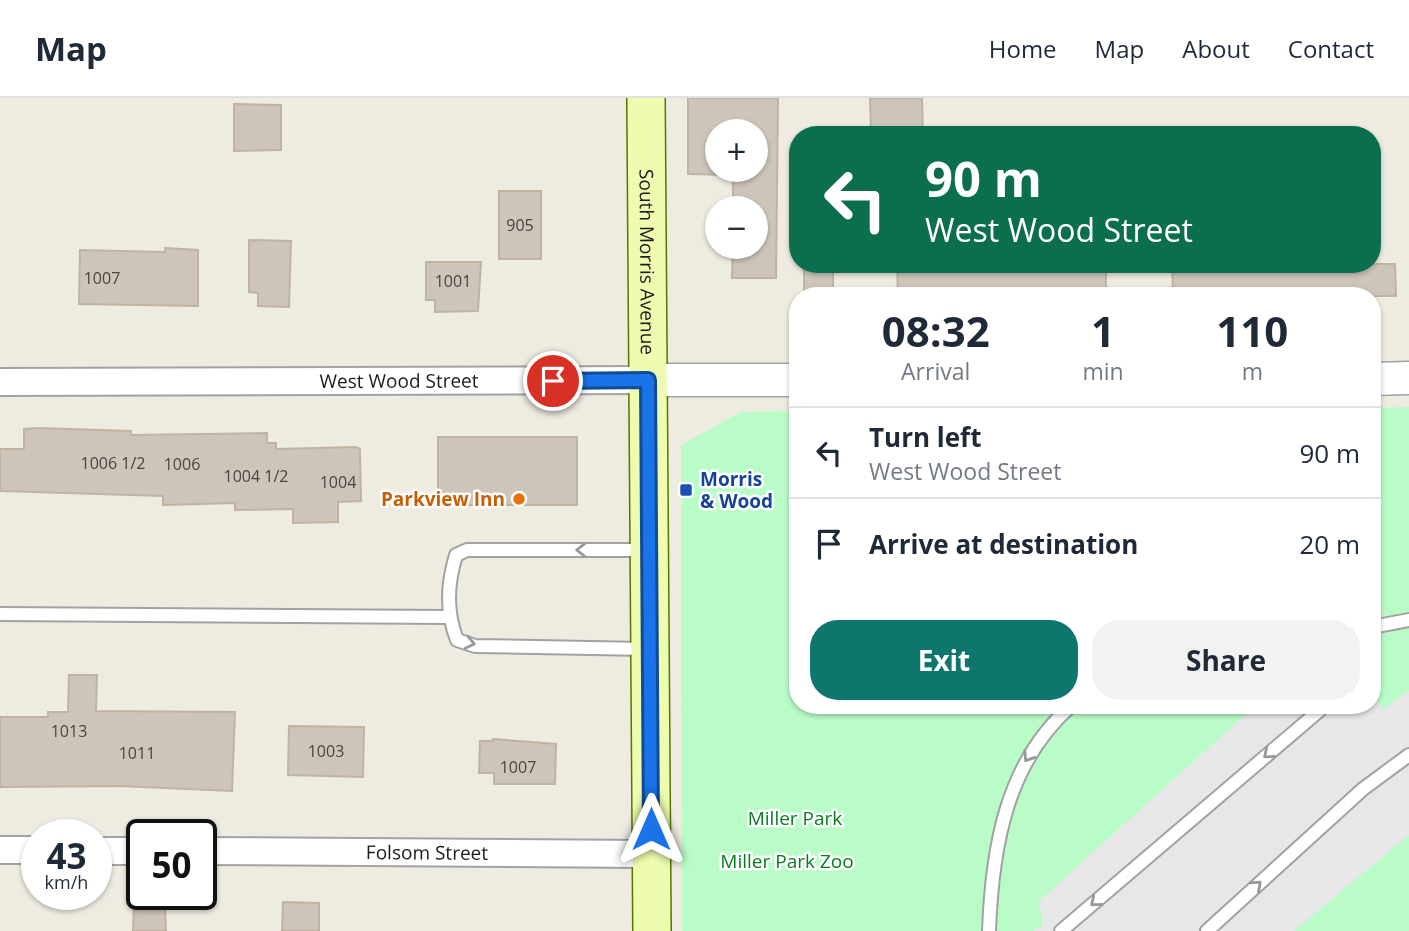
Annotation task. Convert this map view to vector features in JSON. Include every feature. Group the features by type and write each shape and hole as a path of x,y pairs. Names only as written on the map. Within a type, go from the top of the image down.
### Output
{"main road":[{"name":"South Morris Avenue","path":"646,98 652,931"}],"street":[{"path":"1381,379 1409,378"},
{"name":"West Wood Street","path":"0,382 789,380"},
{"path":"0,850 21,850"},
{"name":"Folsom Street","path":"217,851 652,854"}],"lane":[{"path":"650,550 467,550 456,555 449,579 448,617 457,640 475,646 650,649"},
{"path":"0,614 448,617"},
{"path":"1381,625 1409,620"},
{"path":"989,931 991,879 1002,818 1024,762 1062,714"},
{"path":"1060,931 1315,714"},
{"path":"1207,931 1363,789 1409,755"}],"green space":[{"name":"Miller Park","path":"1409,407 1409,931 682,931 681,445 741,412 789,411 789,714 1381,714 1381,408"}],"shaded area":[{"path":"1409,690 1409,835 1294,931 1033,931 1043,924 1039,901 1246,714 1381,714 1381,706 1384,709"}],"building":[{"path":"688,98 778,98 776,278 732,278 733,259 768,259 768,196 733,196 733,182 768,182 768,119 705,119 705,174 688,174"},
{"path":"870,98 922,98 923,126 871,126"},
{"path":"234,104 281,105 281,150 234,151"},
{"path":"499,191 541,191 541,259 499,259"},
{"path":"249,240 291,241 289,307 258,306 258,293 249,292"},
{"path":"165,248 198,250 198,306 79,304 80,250 165,252"},
{"path":"426,262 481,262 478,311 435,312 435,300 426,300"},
{"path":"1381,264 1395,264 1396,296 1381,296 1381,287 1173,287 1172,273 1381,273"},
{"path":"804,273 833,273 833,287 804,287"},
{"path":"897,273 1106,273 1106,287 898,287"},
{"path":"24,429 131,431 131,435 267,433 267,443 276,443 276,449 356,447 360,449 361,501 338,502 338,522 293,523 293,509 235,510 235,503 163,505 163,496 0,491 0,449 24,449"},
{"path":"438,437 577,437 577,505 438,505"},
{"path":"69,675 97,675 96,711 235,712 232,791 120,786 0,787 0,717 48,717 48,712 68,712"},
{"path":"289,726 364,727 363,777 288,775"},
{"path":"493,739 556,744 555,784 494,784 494,773 479,773 480,741"},
{"path":"283,902 319,903 319,931 282,931"},
{"path":"134,910 165,910 166,931 133,931"}],"place":[{"name":"Morris & Wood","path":"686,490"},
{"name":"Parkview Inn","path":"519,499"}],"route":[{"path":"553,381 648,380 651,829"}],"park label":[{"name":"Miller Park Zoo","path":"787,861"}]}
